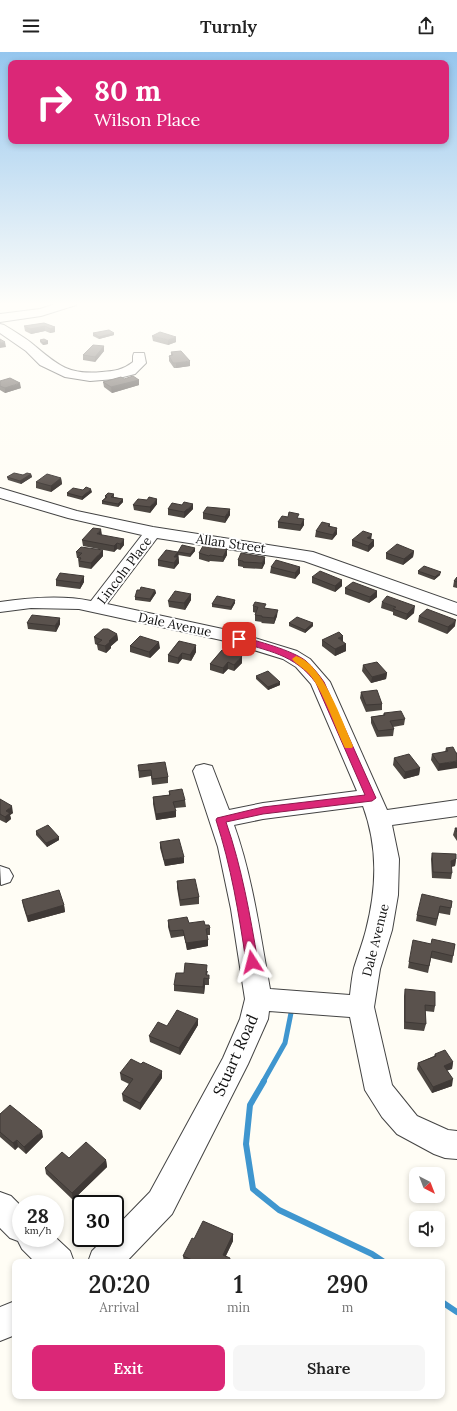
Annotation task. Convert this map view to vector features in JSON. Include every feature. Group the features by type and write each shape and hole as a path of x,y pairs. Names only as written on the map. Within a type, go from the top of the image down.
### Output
{"street":[{"path":"53,366 65,373 90,377 115,375 130,371 136,366"},
{"name":"Allan Street","path":"0,493 68,514 153,532 307,556 457,608"},
{"name":"Lincoln Place","path":"96,607 153,532"},
{"name":"Dale Avenue","path":"0,607 31,603 58,603 96,607 225,634 290,655 303,663 320,682 372,798 379,819 387,858 386,895 380,930 367,969 361,1008 380,1090 392,1108 407,1125 445,1144 457,1145"},
{"name":"Stuart Road","path":"107,1259 161,1203 234,1064 254,1019 258,999 243,909 230,847 204,771"},
{"path":"221,820 263,810 372,798"},
{"path":"379,819 457,808"},
{"path":"258,999 361,1008"},
{"path":"0,1207 12,1218"},
{"path":"42,1247 55,1259"},
{"path":"0,1324 12,1319"}],"building":[{"path":"133,376 139,380 111,387 103,382 121,377 124,379"},
{"path":"10,378 20,383 5,388 0,386 0,381"},
{"path":"14,473 23,475 27,473 31,474 20,481 7,477"},
{"path":"47,474 61,478 51,486 36,482"},
{"path":"86,487 91,489 82,497 67,493 73,488 83,490"},
{"path":"108,493 114,494 111,497 123,499 118,504 102,501 107,497 105,496"},
{"path":"149,497 157,499 150,507 133,505 138,499 147,500"},
{"path":"184,502 193,504 184,512 168,509 172,503 182,505"},
{"path":"207,507 230,509 225,517 203,513"},
{"path":"289,512 299,514 297,518 304,519 301,525 278,522 282,516 288,517"},
{"path":"322,522 330,524 328,526 337,528 333,535 316,531"},
{"path":"93,528 101,529 97,534 124,539 120,544 117,543 114,546 82,540"},
{"path":"363,531 372,534 367,538 374,540 368,546 352,540"},
{"path":"397,544 414,551 404,559 386,553"},
{"path":"182,545 195,548 190,554 178,552"},
{"path":"203,546 227,549 223,557 209,556 199,553"},
{"path":"81,547 103,550 91,563 79,561 81,558 78,557 82,553 76,552"},
{"path":"166,550 178,552 174,557 178,557 174,563 158,560"},
{"path":"241,553 265,557 262,563 243,562 238,560"},
{"path":"276,560 300,567 295,573 271,567"},
{"path":"424,566 441,572 435,577 418,571"},
{"path":"320,571 342,580 335,586 312,577"},
{"path":"60,573 84,576 80,583 56,580"},
{"path":"353,582 377,591 370,597 345,588"},
{"path":"141,587 155,590 150,599 135,597 137,590 140,590"},
{"path":"175,591 191,594 184,603 168,601"},
{"path":"217,596 235,600 231,607 212,604"},
{"path":"387,596 415,606 407,614 393,609 396,607 382,602"},
{"path":"255,602 266,604 264,608 278,610 274,618 255,615 258,607 253,606"},
{"path":"427,609 456,620 448,627 419,616"},
{"path":"32,615 60,618 55,626 27,623"},
{"path":"297,617 313,623 305,630 289,623"},
{"path":"103,629 108,629 117,634 105,646 97,644 102,640 94,637"},
{"path":"339,632 343,636 338,638 346,644 335,649 322,640"},
{"path":"140,636 159,642 149,652 130,646"},
{"path":"179,641 196,645 190,655 182,653 178,658 168,655"},
{"path":"222,650 242,656 234,665 228,662 223,668 210,664"},
{"path":"377,662 387,673 372,677 363,665"},
{"path":"268,671 280,682 268,687 256,676"},
{"path":"377,690 382,704 366,705 361,692"},
{"path":"401,711 405,719 390,721 394,729 378,731 371,717 385,715 384,713"},
{"path":"453,747 457,753 457,761 439,764 432,754 448,751 446,748"},
{"path":"409,754 420,768 405,772 394,758"},
{"path":"165,762 168,777 152,779 151,770 139,771 138,765"},
{"path":"182,789 185,800 173,802 176,811 156,814 153,797 170,795 169,791"},
{"path":"0,799 12,806 6,811 10,813 5,817 0,814"},
{"path":"48,825 59,837 46,843 36,831"},
{"path":"179,839 184,857 164,860 160,842"},
{"path":"432,853 456,854 456,859 451,861 452,873 433,872"},
{"path":"195,879 199,897 180,900 177,881"},
{"path":"59,890 64,905 27,916 22,900"},
{"path":"422,894 452,901 451,908 440,906 437,919 417,915"},
{"path":"187,917 189,923 204,921 205,925 209,925 210,928 206,929 208,940 186,943 183,930 170,931 168,920"},
{"path":"432,939 455,944 453,956 432,951 429,966 409,962 413,940 431,944"},
{"path":"185,963 207,965 206,975 209,975 209,979 204,978 203,987 174,985 176,973 184,973"},
{"path":"405,989 435,992 435,1006 425,1005 426,1024 405,1022"},
{"path":"177,1010 198,1019 179,1048 149,1036 158,1022 167,1026"},
{"path":"445,1050 453,1062 444,1066 453,1079 433,1087 418,1063 436,1056 435,1054"},
{"path":"131,1059 141,1064 143,1062 162,1071 140,1103 122,1094 133,1079 120,1073"},
{"path":"10,1105 42,1131 24,1147 17,1140 13,1143 0,1132 0,1114"},
{"path":"86,1142 106,1160 72,1193 45,1168 62,1152 69,1158"},
{"path":"203,1221 233,1234 223,1255 230,1259 190,1259 183,1256 192,1238 194,1239"}],"waterway":[{"path":"263,1082 285,1043 291,1013"},
{"path":"264,1081 250,1105 246,1144 253,1189 279,1210 372,1254 380,1259"},
{"path":"445,1304 457,1312"}],"slow traffic":[{"path":"296,659 303,663 320,682 348,746"}],"route":[{"path":"239,639 290,655 303,663 313,673 320,682 372,798 263,810 221,820 230,847 252,962"}]}
